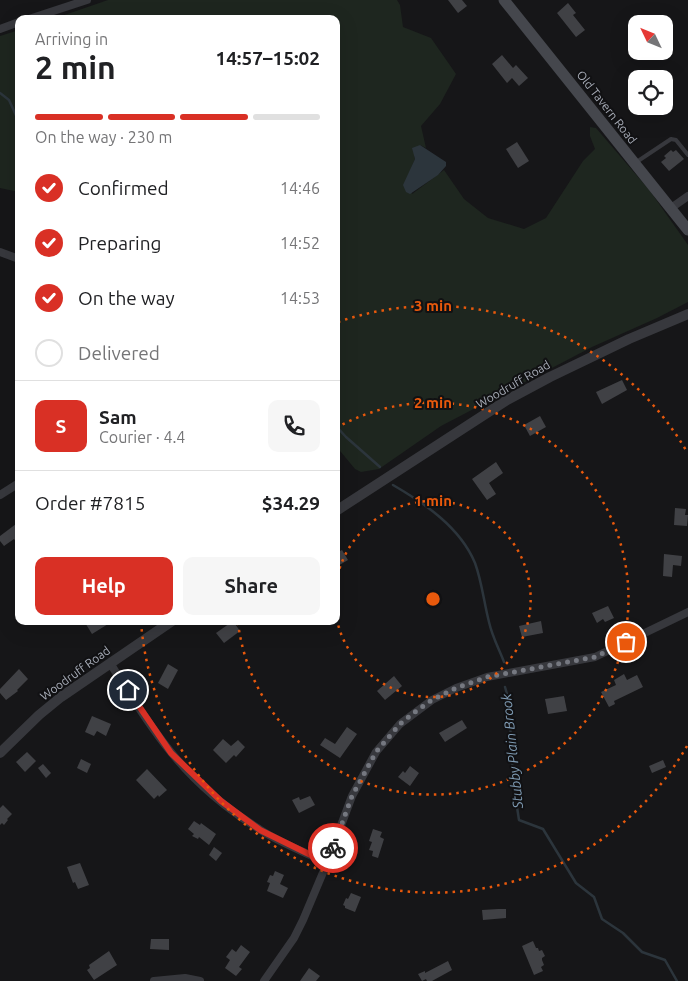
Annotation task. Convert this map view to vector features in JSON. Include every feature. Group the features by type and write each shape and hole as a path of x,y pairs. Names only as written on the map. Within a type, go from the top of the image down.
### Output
{"main road":[{"name":"Old Tavern Road","path":"504,0 688,230"}],"street":[{"path":"41,15 87,0"},
{"path":"0,29 15,23"},
{"path":"671,208 688,196"},
{"path":"0,252 15,258"},
{"name":"Woodruff Road","path":"340,508 507,400 620,343 688,314"},
{"path":"0,496 15,486"},
{"path":"264,981 294,938 327,863 352,796 376,752 400,724 432,700 456,688 487,677 595,657 688,612"},
{"name":"Woodruff Road","path":"0,754 46,709 166,625"},
{"path":"110,663 155,732 190,773 221,801 260,830 327,863"},
{"path":"154,981 185,978 200,981"}],"lane":[{"path":"634,164 671,140 676,140 688,155"}],"shaded area":[{"path":"108,0 397,0 400,5 403,27 431,38 456,74 440,104 421,126 426,148 420,145 414,155 415,159 410,171 412,194 444,170 464,199 488,218 524,229 546,218 583,161 595,149 590,136 590,127 596,128 650,191 688,245 688,302 592,347 441,426 379,469 361,472 355,469 340,451 340,15 65,15"},
{"path":"15,31 15,191 0,188 0,36"},
{"path":"420,145 446,162 446,166 438,175 410,194 406,192 403,185 415,159 412,148"}],"building":[{"path":"448,0 462,0 467,6 458,13"},
{"path":"568,3 576,13 573,15 585,30 576,37 557,13"},
{"path":"502,55 513,68 516,65 528,78 519,86 512,78 507,83 492,64"},
{"path":"517,142 529,161 518,168 506,149"},
{"path":"671,150 673,152 676,150 684,159 669,171 661,162 666,158 664,156"},
{"path":"622,380 627,390 602,404 596,392"},
{"path":"540,416 546,427 530,436 524,425"},
{"path":"496,462 503,473 489,483 496,494 487,500 472,479"},
{"path":"675,508 686,509 685,515 688,515 687,526 674,525"},
{"path":"15,525 15,540 14,539 4,546 0,541 0,536"},
{"path":"342,550 348,560 340,565 340,551"},
{"path":"664,554 682,556 681,566 673,565 672,577 663,576"},
{"path":"608,606 614,618 605,622 603,619 597,623 592,613"},
{"path":"541,621 543,633 522,637 519,626"},
{"path":"86,625 107,625 92,634"},
{"path":"227,625 236,625 240,631 224,643 216,633"},
{"path":"168,664 178,670 168,689 158,683"},
{"path":"19,669 28,679 18,691 6,700 0,693 0,689"},
{"path":"624,674 627,680 637,675 643,687 614,701 615,704 609,707 601,692 616,685 614,680"},
{"path":"394,676 402,686 385,700 377,691"},
{"path":"564,696 567,711 548,714 545,699"},
{"path":"92,716 111,724 106,736 97,731 94,736 85,732"},
{"path":"462,720 467,728 445,742 439,733"},
{"path":"347,727 357,734 340,758 320,745 325,738 335,744"},
{"path":"223,739 231,746 238,740 245,747 236,757 234,755 226,763 213,750"},
{"path":"27,752 36,761 25,772 16,762"},
{"path":"81,759 91,764 87,773 77,768"},
{"path":"663,760 666,767 652,773 649,766"},
{"path":"43,764 51,773 46,778 38,768"},
{"path":"410,766 419,773 410,786 398,777 403,771 405,773"},
{"path":"147,769 167,790 154,799 136,780"},
{"path":"310,796 315,805 299,813 292,800 299,797 300,800"},
{"path":"3,805 12,814 4,825 2,823 0,825 0,808"},
{"path":"194,821 200,825 201,823 216,834 209,845 199,837 198,839 192,836 194,834 188,829"},
{"path":"373,829 382,832 380,837 384,839 378,858 372,856 373,851 369,850 372,842 369,841"},
{"path":"214,847 222,853 216,861 209,855"},
{"path":"80,863 89,885 78,889 75,882 73,883 67,867"},
{"path":"275,871 284,875 280,884 288,888 283,898 267,891 270,883 267,882 270,875 273,876"},
{"path":"351,893 361,897 355,912 345,908 343,905"},
{"path":"506,909 506,918 483,920 482,910"},
{"path":"151,939 169,939 169,950 150,949"},
{"path":"533,941 536,948 539,951 542,950 545,956 542,958 544,965 541,967 543,971 534,975 522,946"},
{"path":"241,945 250,952 239,967 242,969 236,976 225,968 230,960 226,957 232,949 236,952"},
{"path":"109,951 117,965 94,980 87,970 90,968 89,965"},
{"path":"448,961 452,970 432,981 427,981 426,979 422,981 418,974 425,971 425,973"},
{"path":"309,968 320,976 316,981 300,981"}],"waterway":[{"name":"Stubby Plain Brook","path":"0,93 9,100 15,113"},
{"name":"Stubby Plain Brook","path":"340,430 380,467"},
{"name":"Stubby Plain Brook","path":"393,485 440,517 451,527 468,550 475,563 487,615 504,662"},
{"name":"Stubby Plain Brook","path":"505,687 509,701 513,781 519,820 543,829 576,883 594,897 602,919 623,933 642,952 665,960 677,981"}],"way so far":[{"path":"333,848 352,796 376,752 400,724 432,700 456,688 487,677 595,657 626,642"}],"route":[{"path":"128,690 171,753 221,801 260,830 327,863 333,848"}]}
